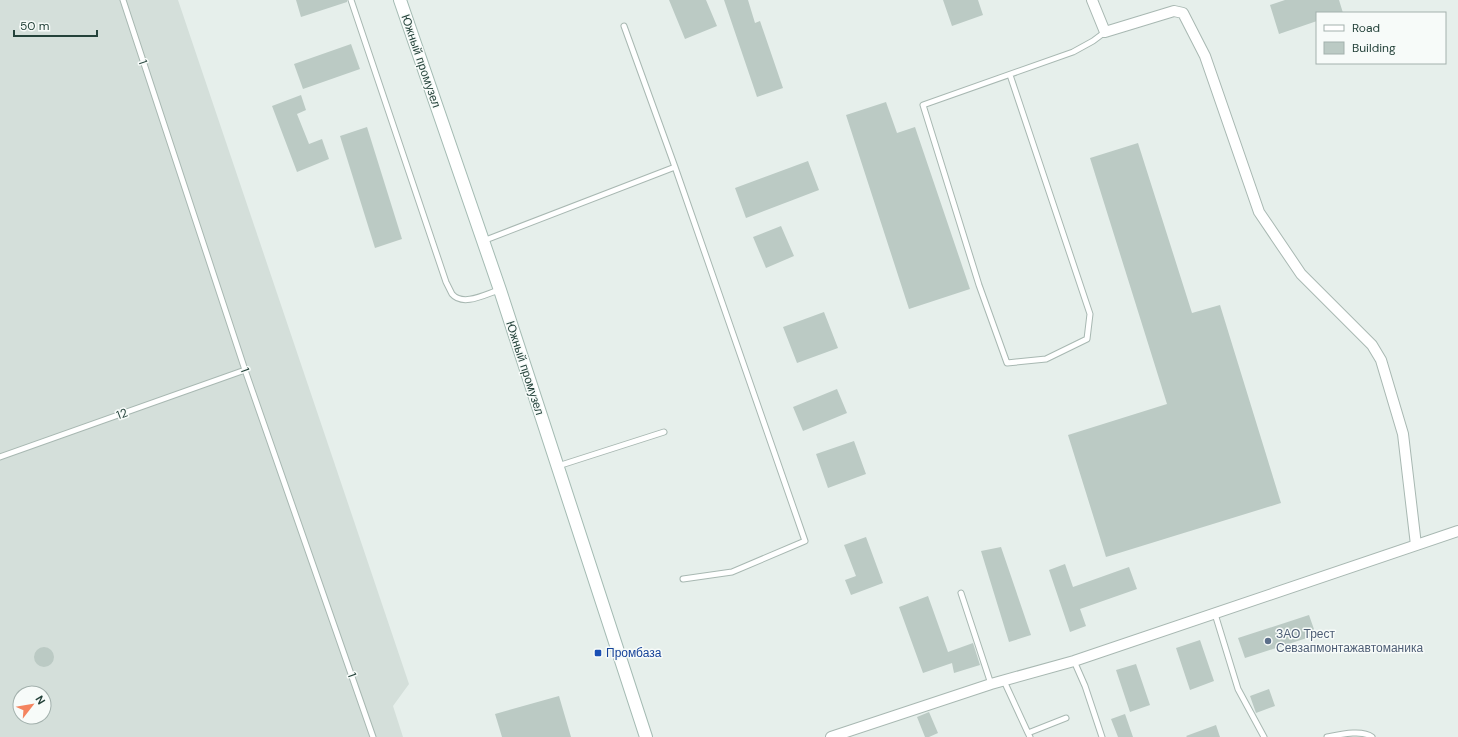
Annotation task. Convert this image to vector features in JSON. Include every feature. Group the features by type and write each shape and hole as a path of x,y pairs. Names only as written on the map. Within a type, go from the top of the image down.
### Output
{"street":[{"name":"Южный промузел","path":"400,0 500,290 646,737"},
{"path":"1092,0 1105,32 1174,11 1183,13 1205,56 1259,212 1301,274 1372,345 1381,360 1403,434 1416,545"},
{"path":"831,737 991,684 1074,661 1458,531"}],"lane":[{"name":"1","path":"123,0 245,370 373,737"},
{"path":"351,0 446,282 452,294 459,299 466,300 500,290"},
{"path":"624,26 675,167 805,541 732,572 683,579"},
{"path":"1010,75 1090,314 1087,339 1046,359 1007,363 979,285 923,105 1073,52 1093,41 1105,32"},
{"path":"483,241 675,167"},
{"name":"12","path":"0,457 245,370"},
{"path":"557,466 664,432"},
{"path":"961,593 991,684"},
{"path":"1215,614 1238,689 1264,737"},
{"path":"1074,661 1085,686 1102,737"},
{"path":"1004,681 1029,735 1066,718"},
{"path":"1326,737 1348,733 1368,734 1372,737"}],"shaded area":[{"path":"0,0 178,0 409,684 393,706 403,737 0,737"}],"building":[{"path":"296,0 347,0 347,2 301,17"},
{"path":"669,0 706,0 717,26 685,39"},
{"path":"724,0 748,0 755,23 760,21 783,88 757,97"},
{"path":"943,0 978,0 983,15 952,26"},
{"path":"1285,0 1339,0 1343,12 1316,12 1316,21 1279,34 1270,5"},
{"path":"351,44 360,69 303,89 294,64"},
{"path":"301,95 306,110 297,114 309,144 322,139 329,159 297,172 272,106"},
{"path":"886,102 897,133 915,127 970,289 909,309 846,115"},
{"path":"367,127 402,239 375,248 340,136"},
{"path":"1138,143 1192,313 1220,305 1281,503 1106,557 1068,435 1167,404 1090,158"},
{"path":"808,161 819,190 746,218 735,188"},
{"path":"781,226 794,256 766,268 753,237"},
{"path":"824,312 838,348 797,363 783,327"},
{"path":"837,389 847,413 803,431 793,407"},
{"path":"854,441 866,474 828,488 816,454"},
{"path":"866,537 883,583 851,595 845,580 856,576 844,545"},
{"path":"1001,547 1031,635 1009,642 981,551"},
{"path":"1065,564 1073,587 1129,567 1137,589 1080,609 1086,626 1070,632 1049,570"},
{"path":"928,596 948,652 973,643 980,665 954,673 952,663 923,673 899,607"},
{"path":"1309,615 1316,635 1245,658 1238,638"},
{"path":"1200,640 1214,681 1190,690 1176,648"},
{"path":"44,647 51,650 54,657 51,664 44,667 37,664 34,657 37,650"},
{"path":"1136,664 1150,705 1130,712 1116,670"},
{"path":"1269,689 1275,706 1256,713 1250,696"},
{"path":"559,696 571,737 502,737 495,714"},
{"path":"929,712 938,733 925,737 917,717"},
{"path":"1125,714 1133,737 1118,737 1111,719"},
{"path":"1216,725 1220,737 1186,736"}],"place":[{"name":"ЗАО Трест Севзапмонтажавтоманика","path":"1268,641"},
{"name":"Промбаза","path":"598,653"}]}
